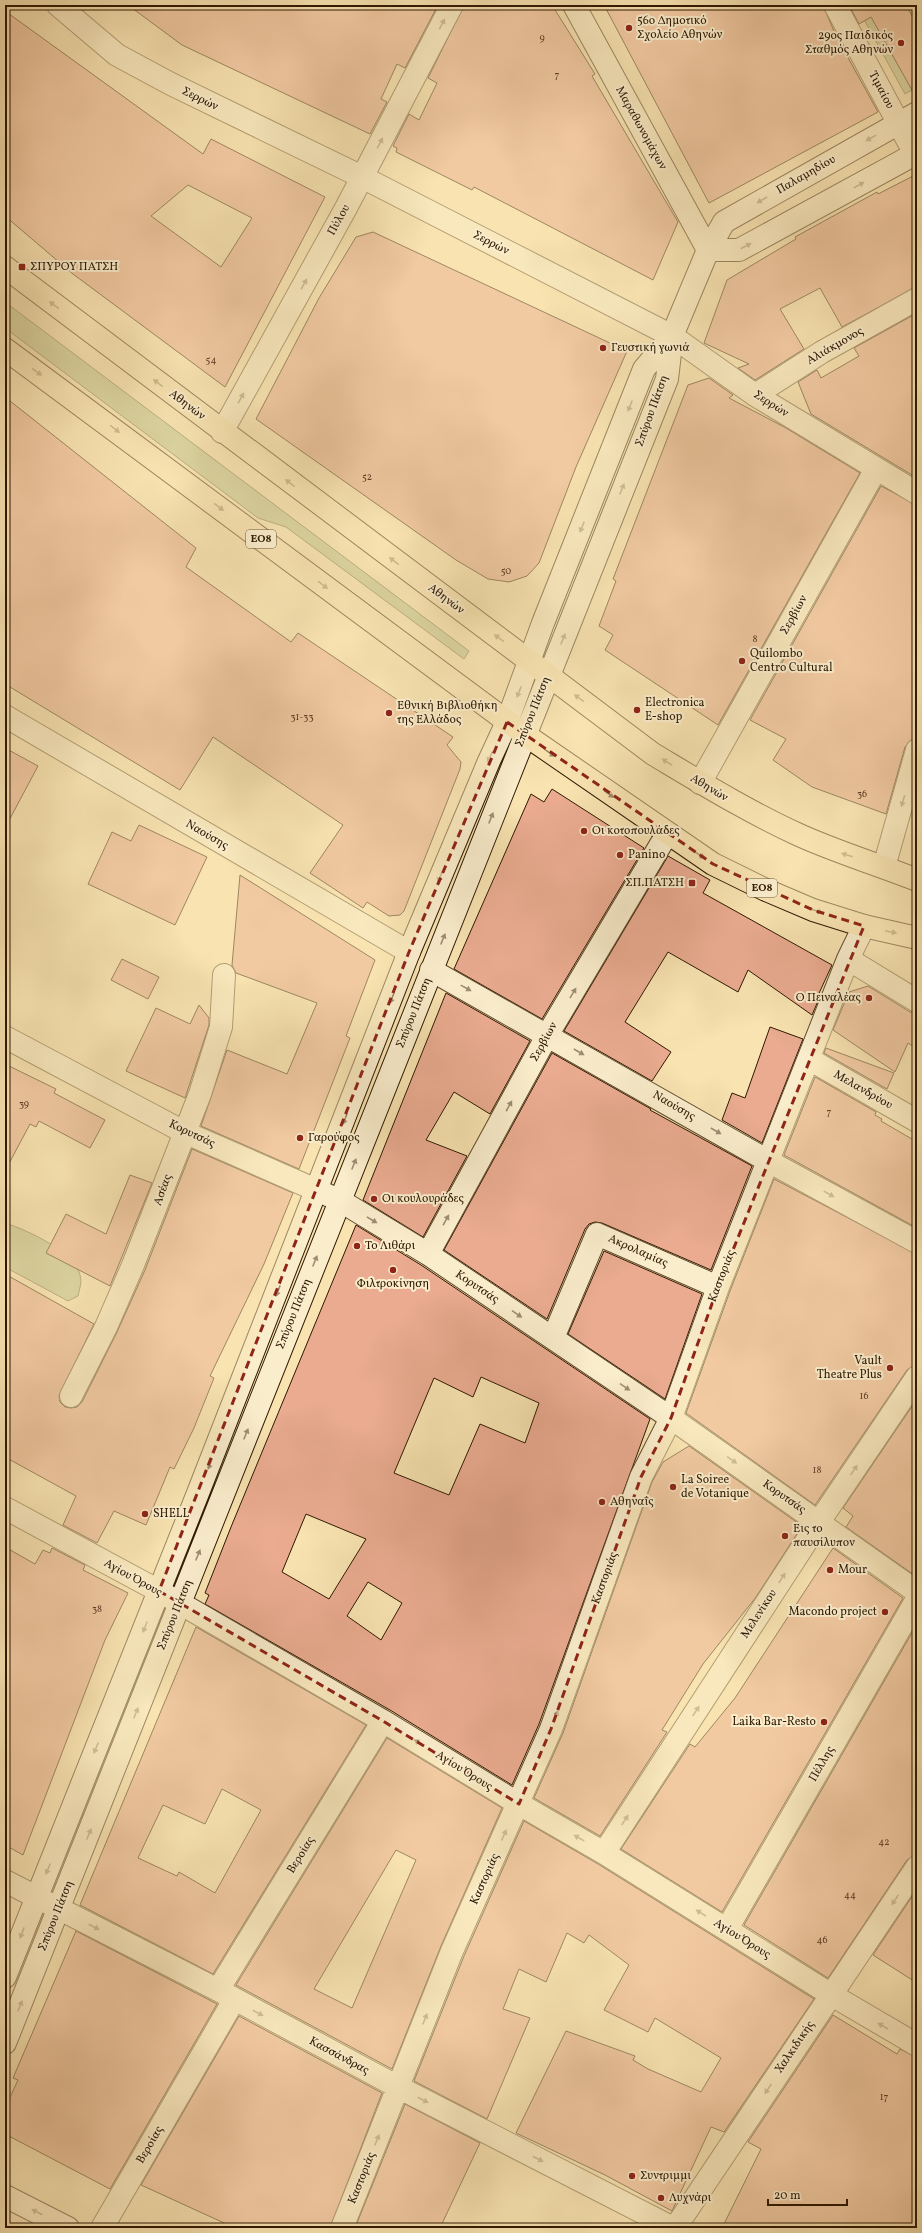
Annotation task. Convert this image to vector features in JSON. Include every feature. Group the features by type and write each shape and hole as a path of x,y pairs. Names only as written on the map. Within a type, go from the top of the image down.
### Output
{"highway":[{"name":"Αθηνών","path":"5,268 653,754 747,810 796,834 838,852 884,867 917,880"},
{"name":"ΕΟ8","path":"5,349 515,728 667,834 713,864 766,890 813,910 864,926 917,938"},
{"path":"884,867 917,874"}],"street":[{"name":"Σερρών","path":"58,5 117,55 171,84 362,177 672,336 755,395 917,493"},
{"name":"Πύλου","path":"222,432 362,177 452,5"},
{"name":"Μαραθωνομάχων","path":"574,5 708,250"},
{"name":"Τιμαίου","path":"836,5 908,118 916,153"},
{"name":"Παλαμηδίου","path":"672,336 708,250 724,222 908,118"},
{"path":"708,250 739,250 916,153"},
{"name":"Αλιάκμονος","path":"755,395 822,352 917,299"},
{"name":"Σπύρου Πάτση","path":"5,2043 431,970 515,728 530,662 543,623 644,369 672,336"},
{"name":"Σπύρου Πάτση","path":"5,1977 318,1189 409,952 489,761 515,728 548,675 666,379 672,336"},
{"name":"Σερβίων","path":"700,783 876,469"},
{"name":"Ναούσης","path":"5,716 409,952"},
{"path":"884,867 917,750"},
{"name":"Σερβίων","path":"428,1254 548,1034 667,834"},
{"name":"Καστοριάς","path":"342,2228 452,1951 551,1730 641,1477 671,1418 718,1287 848,959 864,926"},
{"path":"848,959 917,1001"},
{"name":"Ναούσης","path":"431,970 548,1034 768,1160 917,1242"},
{"name":"Ασέας","path":"71,1396 100,1340 133,1265 200,1094 218,1041 223,1011 224,975"},
{"name":"Κορυτσάς","path":"5,1038 184,1132 318,1189 339,1200 428,1254 671,1418 917,1592"},
{"name":"Μελανδρύου","path":"809,1059 917,1122"},
{"name":"Ακρολαμίας","path":"553,1338 596,1234 609,1238 718,1287"},
{"name":"Μελενίκου","path":"604,1853 819,1522 917,1377"},
{"name":"Αγίου Όρους","path":"5,1508 159,1591 179,1604 383,1721 518,1804 604,1853 830,1994 917,2046"},
{"name":"Πέλλης","path":"727,1929 917,1599"},
{"name":"Βεροίας","path":"102,2228 226,1995 383,1721"},
{"name":"Χαλκιδικής","path":"674,2228 830,1994 917,1867"},
{"name":"Κασσάνδρας","path":"5,1882 226,1995 398,2087 674,2228"},
{"path":"5,2196 68,2228"}],"highlighted area":[{"path":"507,722 713,864 813,910 864,926 718,1287 671,1418 641,1477 551,1729 519,1804 383,1721 159,1591 409,952"}],"green space":[{"name":"29ος Παιδικός Σταθμός Αθηνών","path":"856,5 917,5 917,87 905,94"},
{"path":"5,302 469,651 464,659 286,527 258,518 5,328"},
{"path":"5,1223 38,1237 62,1252 71,1261 78,1270 81,1280 78,1296 68,1301 5,1267"}],"building":[{"path":"128,5 438,5 405,68 397,64 381,99 387,102 370,134 182,45"},
{"path":"464,5 552,5 595,74 592,76 678,222 653,280 474,187 472,190 396,152 397,148 393,146 409,114 419,120 437,83 428,78"},
{"path":"604,5 823,5 836,36 878,112 709,203"},
{"name":"29ος Παιδικός Σταθμός Αθηνών","path":"849,5 906,5 917,25 917,99 871,17 859,24"},
{"path":"5,11 203,154 211,139 325,197 225,387 73,274 5,216","holes":["188,185 252,218 221,267 151,216"]},
{"path":"917,174 917,287 842,327 820,288 780,309 804,349 755,380 738,368 749,364 704,343 727,280 796,239 795,237 877,192 878,194"},
{"path":"373,232 627,351 576,467 539,563 527,576 509,582 488,579 456,560 256,419 319,298 356,237"},
{"path":"917,313 917,478 811,414 798,382 817,370 821,378 859,356 854,348"},
{"path":"709,378 733,395 729,398 786,428 860,473 718,725 605,650 613,635 599,626 616,581 613,579 688,385"},
{"path":"5,397 196,548 186,567 291,642 298,633 453,737 447,745 461,762 460,769 404,911 400,915 389,916 367,902 363,908 310,873 343,825 213,737 180,790 5,684"},
{"path":"881,486 917,505 917,722 913,739 905,747 886,814 812,787 773,760 786,739 750,720"},
{"path":"5,748 38,766 5,828"},
{"path":"552,789 644,848 542,1019 454,969 531,794 544,802"},
{"path":"139,825 207,857 175,925 88,884 112,832 131,841"},
{"path":"668,856 710,880 703,893 832,965 815,1002 818,1001 812,1015 748,970 738,992 668,952 625,1022 671,1052 652,1081 564,1031"},
{"path":"240,875 375,960 346,1036 350,1038 299,1169 201,1126 227,1050 287,1074 317,1003 236,973 232,965"},
{"path":"122,959 159,977 148,999 111,980"},
{"path":"868,986 910,1012 917,1013 917,1049 908,1043 895,1072 833,1030 849,992"},
{"path":"446,993 530,1041 490,1114 454,1092 426,1140 467,1156 423,1237 363,1200"},
{"path":"199,1005 209,1018 209,1025 185,1098 126,1071 156,1008 190,1024"},
{"path":"770,1027 803,1039 762,1143 722,1120 732,1093 745,1098"},
{"path":"826,1048 894,1073 887,1089 824,1053"},
{"path":"552,1053 651,1109 650,1110 752,1166 711,1270 602,1223 595,1222 589,1224 585,1229 547,1319 444,1250"},
{"path":"5,1064 56,1089 54,1093 105,1120 90,1148 39,1121 36,1127 30,1124 5,1171"},
{"path":"815,1077 876,1112 875,1115 882,1119 881,1121 917,1142 917,1228 784,1155"},
{"path":"192,1149 293,1193 264,1264 210,1376 214,1378 194,1428 174,1469 170,1467 146,1525 114,1511 97,1543 63,1525 76,1496 5,1457 5,1274 94,1324 59,1396 60,1402 65,1407 77,1407 82,1402 117,1332 145,1270"},
{"path":"130,1175 152,1183 110,1286 46,1253 66,1214 106,1234"},
{"path":"774,1179 917,1254 917,1365 907,1370 815,1505 686,1413 730,1291"},
{"path":"356,1225 421,1265 650,1419 539,1724 512,1785 390,1710 205,1604 209,1595 205,1593","holes":["481,1377 539,1403 525,1443 480,1424 449,1495 394,1473 434,1378 473,1397","306,1514 366,1539 329,1599 282,1572","368,1582 402,1603 381,1640 347,1616"]},
{"path":"604,1251 702,1294 665,1399 568,1334"},
{"path":"917,1399 917,1577 846,1527 853,1516 843,1508"},
{"path":"689,1446 802,1526 756,1597 703,1664 662,1730 667,1732 600,1836 534,1798 563,1733 652,1482 663,1462"},
{"path":"5,1547 35,1564 43,1550 50,1553 52,1548 85,1565 83,1570 128,1593 105,1640 23,1855 5,1845"},
{"path":"833,1548 903,1598 722,1912 621,1849 690,1744 695,1747 735,1698"},
{"path":"917,1624 917,1855 907,1860 828,1978 744,1925"},
{"path":"196,1627 366,1725 213,1974 80,1905","holes":["222,1789 261,1810 215,1893 179,1872 177,1876 138,1858 163,1805 205,1824"]},
{"path":"387,1738 502,1808 441,1946 392,2069 236,1985","holes":["396,1850 416,1860 352,2008 314,1989"]},
{"path":"524,1821 598,1864 814,1999 724,2132 711,2127 672,2211 605,2175 516,2133 566,2031 635,2056 633,2060 648,2069 701,2092 721,2058 655,2018 648,2032 604,2010 629,1965 589,1935 584,1943 567,1933 546,1982 519,1969 503,2009 530,2018 487,2119 414,2081 464,1956"},
{"path":"917,1889 917,1983 873,1955"},
{"path":"76,1931 217,2004 110,2189 5,2134 5,2108 18,2080 13,2078"},
{"path":"833,2015 897,2054 900,2049 917,2057 917,2228 722,2228 761,2149 748,2142"},
{"path":"239,2016 382,2093 330,2228 235,2228 141,2185"},
{"path":"405,2104 480,2143 440,2228 355,2228"}],"place":[{"name":"56ο Δημοτικό Σχολείο Αθηνών","path":"629,28"},
{"name":"29ος Παιδικός Σταθμός Αθηνών","path":"901,43"},
{"name":"ΣΠΥΡΟΥ ΠΑΤΣΗ","path":"22,267"},
{"name":"Γευστική γωνιά","path":"603,348"},
{"name":"Quilombo Centro Cultural","path":"742,661"},
{"name":"Electronica E-shop","path":"637,710"},
{"name":"Εθνική Βιβλιοθήκη της Ελλάδος","path":"389,713"},
{"name":"Οι κοτοπουλάδες","path":"584,831"},
{"name":"Panino","path":"620,855"},
{"name":"ΣΠ.ΠΑΤΣΗ","path":"692,883"},
{"name":"Ο Πειναλέας","path":"869,998"},
{"name":"Γαρούφος","path":"300,1138"},
{"name":"Οι κουλουράδες","path":"374,1199"},
{"name":"Το Λιθάρι","path":"357,1246"},
{"name":"Φιλτροκίνηση","path":"393,1270"},
{"name":"Vault Theatre Plus","path":"890,1368"},
{"name":"La Soiree de Votanique","path":"673,1487"},
{"name":"Αθηναΐς","path":"602,1502"},
{"name":"SHELL","path":"145,1514"},
{"name":"Εις το παυσίλυπον","path":"785,1536"},
{"name":"Mour","path":"830,1570"},
{"name":"Macondo project","path":"885,1612"},
{"name":"Laika Bar-Resto","path":"824,1722"},
{"name":"Συντριμμι","path":"632,2176"},
{"name":"Λυχνάρι","path":"661,2198"}]}
